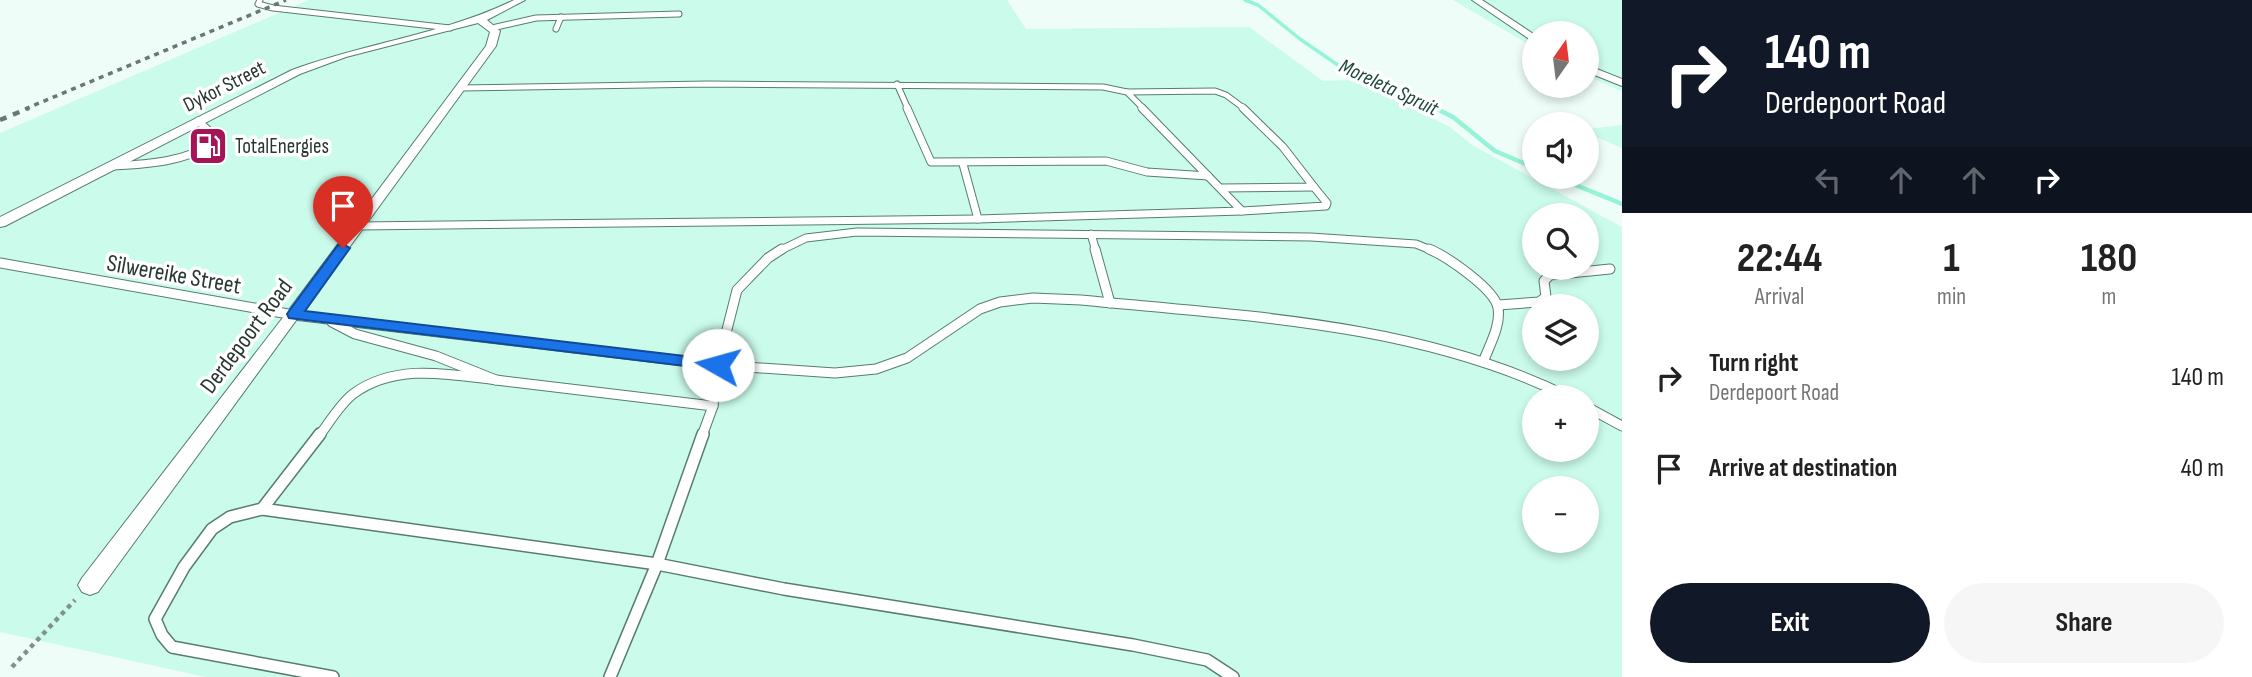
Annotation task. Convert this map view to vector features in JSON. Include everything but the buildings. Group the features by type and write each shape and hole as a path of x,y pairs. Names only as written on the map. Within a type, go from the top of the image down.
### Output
{"street":[{"path":"486,24 521,0"},
{"path":"1476,0 1522,31"},
{"name":"Dykor Street","path":"0,223 274,82 328,60 450,28 486,24"},
{"name":"Derdepoort Road","path":"90,585 491,46 495,36 486,24"},
{"path":"1600,74 1622,83"}],"lane":[{"path":"260,0 258,4 273,8 450,28"},
{"path":"486,24 561,17 680,14"},
{"path":"556,29 561,17"},
{"path":"359,226 978,219 1242,211 1326,206 1327,203 1285,149 1228,94 1214,91 1127,92 1093,86 897,84 461,88"},
{"path":"897,84 928,160 936,163 1106,161 1147,172 1208,176"},
{"path":"1127,92 1242,211"},
{"path":"109,166 167,164 188,158 216,142 217,138 198,121"},
{"path":"963,164 978,219"},
{"path":"1221,188 1314,187"},
{"path":"610,677 657,565 713,406 718,365 737,290 768,258 806,238 857,232 1091,234 1311,237 1416,244 1447,257 1491,295 1498,305 1498,322 1485,360"},
{"path":"1091,234 1110,303"},
{"name":"Silwereike Street","path":"0,263 294,314 718,365 835,373 876,369 907,358 980,309 1000,302 1033,298 1110,303 1374,332 1485,360 1546,385"},
{"path":"1498,305 1539,302 1546,297 1544,281 1550,275 1610,269"},
{"path":"325,318 355,334 436,356 496,380"},
{"path":"262,509 351,395 365,385 407,371 713,406"},
{"path":"1599,414 1622,426"},
{"path":"333,677 173,647 162,635 155,619 163,600 212,529 232,516 262,509 657,565 784,589 1133,645 1207,660 1233,677"}],"path":[{"path":"12,667 90,585"}],"shaded area":[{"path":"309,0 1007,0 1026,29 1249,27 1323,81 1354,80 1450,127 1472,145 1522,172 1522,189 1552,189 1578,203 1522,203 1522,280 1599,280 1599,214 1622,227 1622,677 206,677 0,632 0,133"},
{"path":"1453,0 1622,0 1622,91 1600,82 1600,21 1522,21 1522,40"},
{"path":"1622,125 1622,148 1599,138 1599,128"}],"waterway":[{"name":"Moreleta Spruit","path":"1245,0 1258,5 1300,39 1348,72 1408,94 1438,109"},
{"name":"Moreleta Spruit","path":"1435,108 1453,117 1495,151 1522,162"},
{"name":"Moreleta Spruit","path":"1585,189 1622,204"}],"railway":[{"path":"25,109 286,0"},
{"path":"0,120 29,108"}],"place":[{"name":"TotalEnergies","path":"208,146"}],"route":[{"path":"343,248 294,314 718,365"}]}
